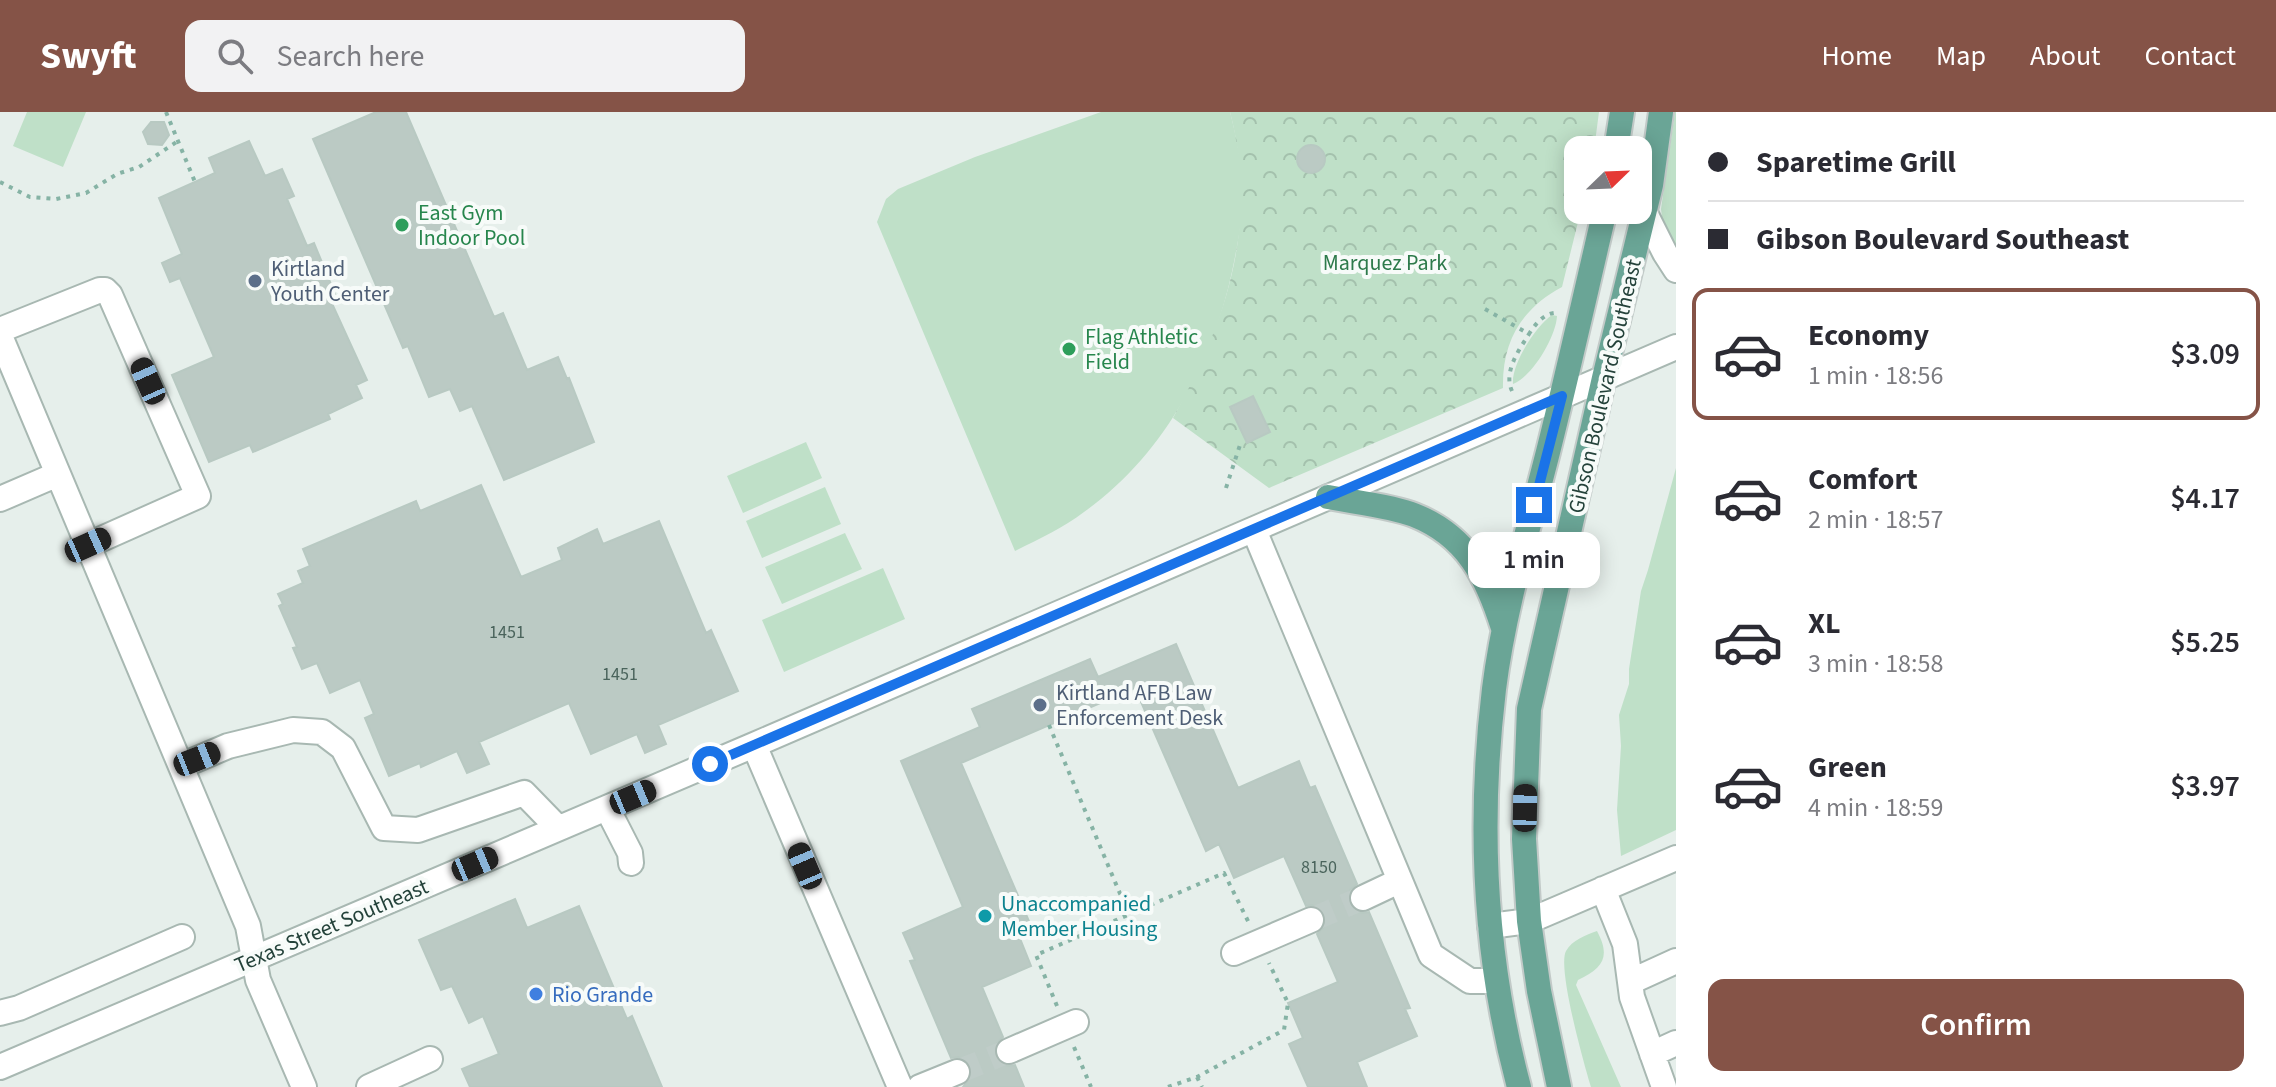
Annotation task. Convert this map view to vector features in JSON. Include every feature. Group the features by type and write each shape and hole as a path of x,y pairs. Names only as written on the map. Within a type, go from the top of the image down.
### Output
{"main road":[{"path":"1618,136 1622,112"},
{"name":"Gibson Boulevard Southeast","path":"1652,178 1661,112"},
{"name":"Gibson Boulevard Southeast","path":"1519,1087 1496,981 1485,868 1485,813 1494,687 1504,631 1602,224"},
{"name":"Gibson Boulevard Southeast","path":"1559,1087 1539,991 1529,921 1524,839 1529,709 1641,224"},
{"path":"1328,497 1413,514 1448,533 1475,561 1504,631"}],"street":[{"path":"1650,224 1676,270"},
{"path":"88,545 198,496 110,295 105,290 60,304 0,333 58,474 248,926 258,980 304,1087"},
{"name":"Texas Street Southeast","path":"0,1067 1676,347"},
{"path":"0,499 58,474"},
{"path":"1254,530 1431,955 1470,981 1496,981"},
{"path":"181,766 228,746 293,730 322,732 343,748 384,828 418,830 524,793 558,828"},
{"path":"754,745 900,1087"},
{"path":"607,808 630,853 631,863"},
{"path":"1490,926 1529,921 1676,858"},
{"path":"1363,898 1399,881"},
{"path":"1603,889 1625,944 1632,997 1664,1087"},
{"path":"1234,953 1311,920"},
{"path":"0,1013 19,1008 182,937"},
{"path":"1630,982 1676,961"},
{"path":"1009,1051 1071,1024"},
{"path":"1652,1054 1676,1043"},
{"path":"369,1087 430,1059"},
{"path":"920,1087 957,1072"}],"path":[{"path":"166,112 195,182"},
{"path":"0,182 30,197 56,199 86,193 117,174 139,167 178,141"},
{"path":"1485,309 1529,334"},
{"path":"1512,391 1509,380 1511,369 1535,325 1550,313 1564,315"},
{"path":"1226,488 1240,445"},
{"path":"1049,725 1129,915"},
{"path":"1091,1087 1071,1024 1036,955 1224,873 1288,1003 1284,1030 1197,1077 1168,1087"},
{"path":"1197,1077 1202,1087"}],"green space":[{"path":"27,112 86,112 63,167 13,146"},
{"name":"Flag Athletic Field","path":"1101,112 1230,112 1242,194 1236,253 1214,334 1183,402 1162,433 1113,489 1059,528 1015,551 877,222 886,199 898,189 975,157"},
{"name":"Marquez Park","path":"1230,112 1599,112 1596,136 1564,136 1564,224 1578,224 1562,287 1525,316 1510,342 1503,388 1269,488 1173,418 1209,345 1233,270 1241,193 1238,153"},
{"path":"1675,112 1676,255 1663,225 1661,209"},
{"path":"1552,315 1557,316 1556,325 1548,345 1528,373 1513,384 1516,366 1526,346"},
{"path":"806,442 822,478 743,513 727,476"},
{"path":"1676,468 1676,830 1621,856 1617,810 1621,746 1619,715 1629,684 1641,591"},
{"path":"825,487 841,524 762,558 746,521"},
{"path":"845,533 862,569 782,604 765,567"},
{"path":"883,568 905,619 784,672 762,620"},
{"path":"1597,931 1603,948 1602,961 1576,985 1621,1087 1591,1087 1572,1017 1565,976 1566,951 1580,938"}],"building":[{"path":"376,112 406,112 494,317 503,313 527,370 558,357 594,442 504,480 472,406 460,411 450,389 429,397 408,346 403,348 313,139"},
{"path":"151,122 164,122 169,135 162,145 148,144 143,132"},
{"name":"Kirtland Youth Center","path":"249,141 265,176 282,169 294,196 287,199 307,246 314,243 335,294 329,297 367,380 356,385 362,398 328,414 330,419 253,452 250,445 209,462 172,375 214,357 180,278 170,282 162,263 182,254 159,198 215,173 209,158"},
{"path":"1311,145 1321,149 1325,159 1321,169 1311,173 1301,169 1297,159 1301,149"},
{"path":"1253,396 1270,432 1247,443 1230,407"},
{"path":"481,485 521,577 562,560 558,548 597,529 603,544 659,521 706,633 711,630 738,691 658,725 666,744 645,753 637,734 591,754 569,703 479,742 489,764 467,773 457,751 421,767 420,763 389,776 365,718 374,714 360,680 330,693 317,663 302,669 293,648 297,647 279,606 283,604 278,594 303,583 298,571 310,566 303,549 416,501 420,511"},
{"path":"1176,644 1238,788 1299,761 1310,788 1315,786 1357,884 1350,890 1349,904 1355,911 1369,912 1410,1008 1405,1009 1417,1036 1357,1062 1367,1087 1308,1087 1289,1044 1303,1038 1288,1003 1338,982 1317,934 1326,923 1325,915 1319,908 1306,906 1284,856 1234,878 1219,844 1206,851 1135,688 961,763 1031,926 1017,931 1031,966 982,987 1003,1037 994,1049 995,1056 1001,1063 1015,1065 1024,1087 963,1087 972,1075 971,1067 966,1060 951,1058 910,961 915,960 903,933 963,907 901,761 980,727 972,709 1090,659 1098,677"},
{"name":"Rio Grande","path":"515,899 527,928 579,906 627,1019 632,1016 662,1087 470,1087 462,1069 499,1054 483,1016 469,1023 452,986 441,990 419,940"}],"tunnel":[{"path":"1311,920 1363,898"},
{"path":"957,1072 1009,1051"}],"place":[{"name":"East Gym Indoor Pool","path":"402,225"},
{"name":"Kirtland Youth Center","path":"255,281"},
{"name":"Flag Athletic Field","path":"1069,349"},
{"name":"Kirtland AFB Law Enforcement Desk","path":"1040,705"},
{"name":"Unaccompanied Member Housing","path":"985,916"},
{"name":"Rio Grande","path":"536,994"}],"route":[{"path":"710,764 1562,396 1534,505"}]}
